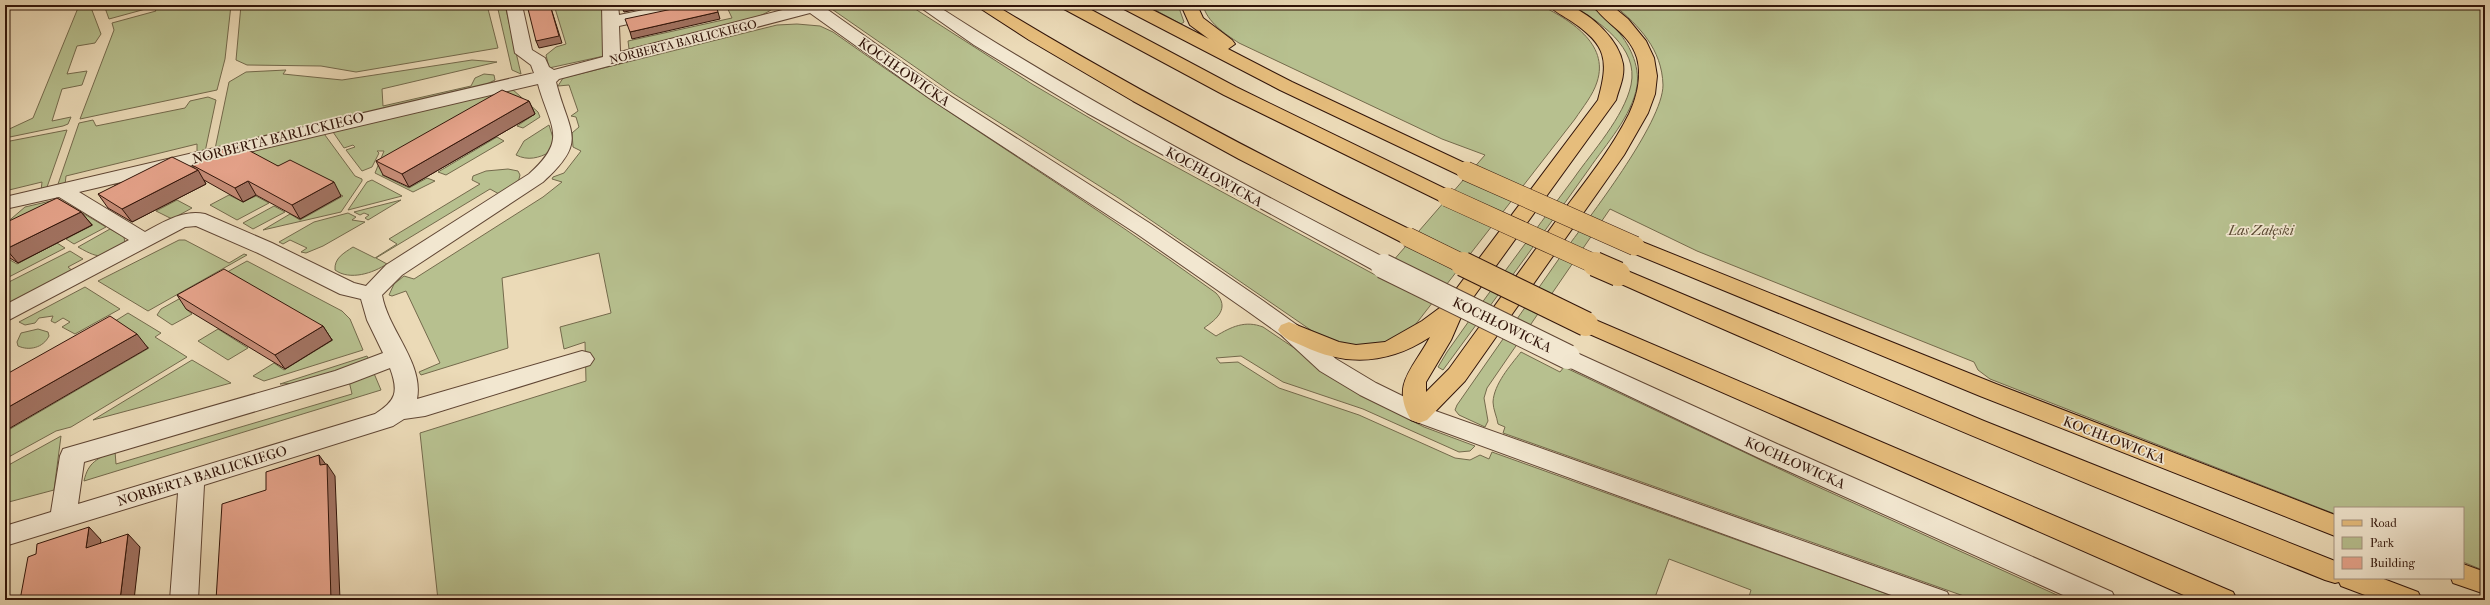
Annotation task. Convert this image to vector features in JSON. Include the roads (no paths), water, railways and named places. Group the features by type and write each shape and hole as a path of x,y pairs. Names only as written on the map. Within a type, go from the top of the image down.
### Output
{"main road":[{"path":"983,5 1172,115 1278,173 1586,324 1960,488 2223,600"},
{"path":"1070,5 1230,91 1447,197 1618,274 1777,345 1992,435 2334,572"},
{"name":"KOCHŁOWICKA","path":"1130,5 1286,86 1466,171 1635,246 1988,390 2334,526"},
{"path":"1189,5 1196,20 1218,38 1255,62 1286,86"},
{"path":"1557,5 1580,18 1594,30 1612,55 1614,76 1607,100 1454,308 1440,340 1414,382 1414,399 1419,414 1457,375 1614,155 1633,127 1645,102 1649,82 1645,54 1628,29 1601,5"},
{"path":"1289,330 1319,345 1346,353 1385,352 1420,335 1454,308"},
{"path":"2464,574 2485,583"},
{"path":"2354,579 2408,600"}],"street":[{"path":"398,411 406,399 407,384 374,310 372,294 379,283 394,270 521,190 552,164 560,152 564,138 547,82 552,76 541,70 539,62 524,53 514,5"},
{"path":"612,60 611,13 692,5"},
{"name":"KOCHŁOWICKA","path":"925,5 1028,70 1152,143 1383,266 1568,357 1768,451 2102,600"},
{"name":"NORBERTA BARLICKIEGO","path":"5,203 324,126 552,76 742,28 812,6"},
{"name":"KOCHŁOWICKA","path":"812,6 935,94 1144,229 1289,330 1328,366 1368,389 1419,414 1937,600"},
{"path":"62,190 145,241"},
{"path":"5,314 180,222 198,219 265,248 348,289 372,294"},
{"path":"63,519 72,456 343,377 396,357"},
{"name":"NORBERTA BARLICKIEGO","path":"5,536 384,420 398,411 425,407 582,359"},
{"path":"184,600 192,479"}],"park label":[{"name":"Las Załęski","path":"2261,230"}]}
